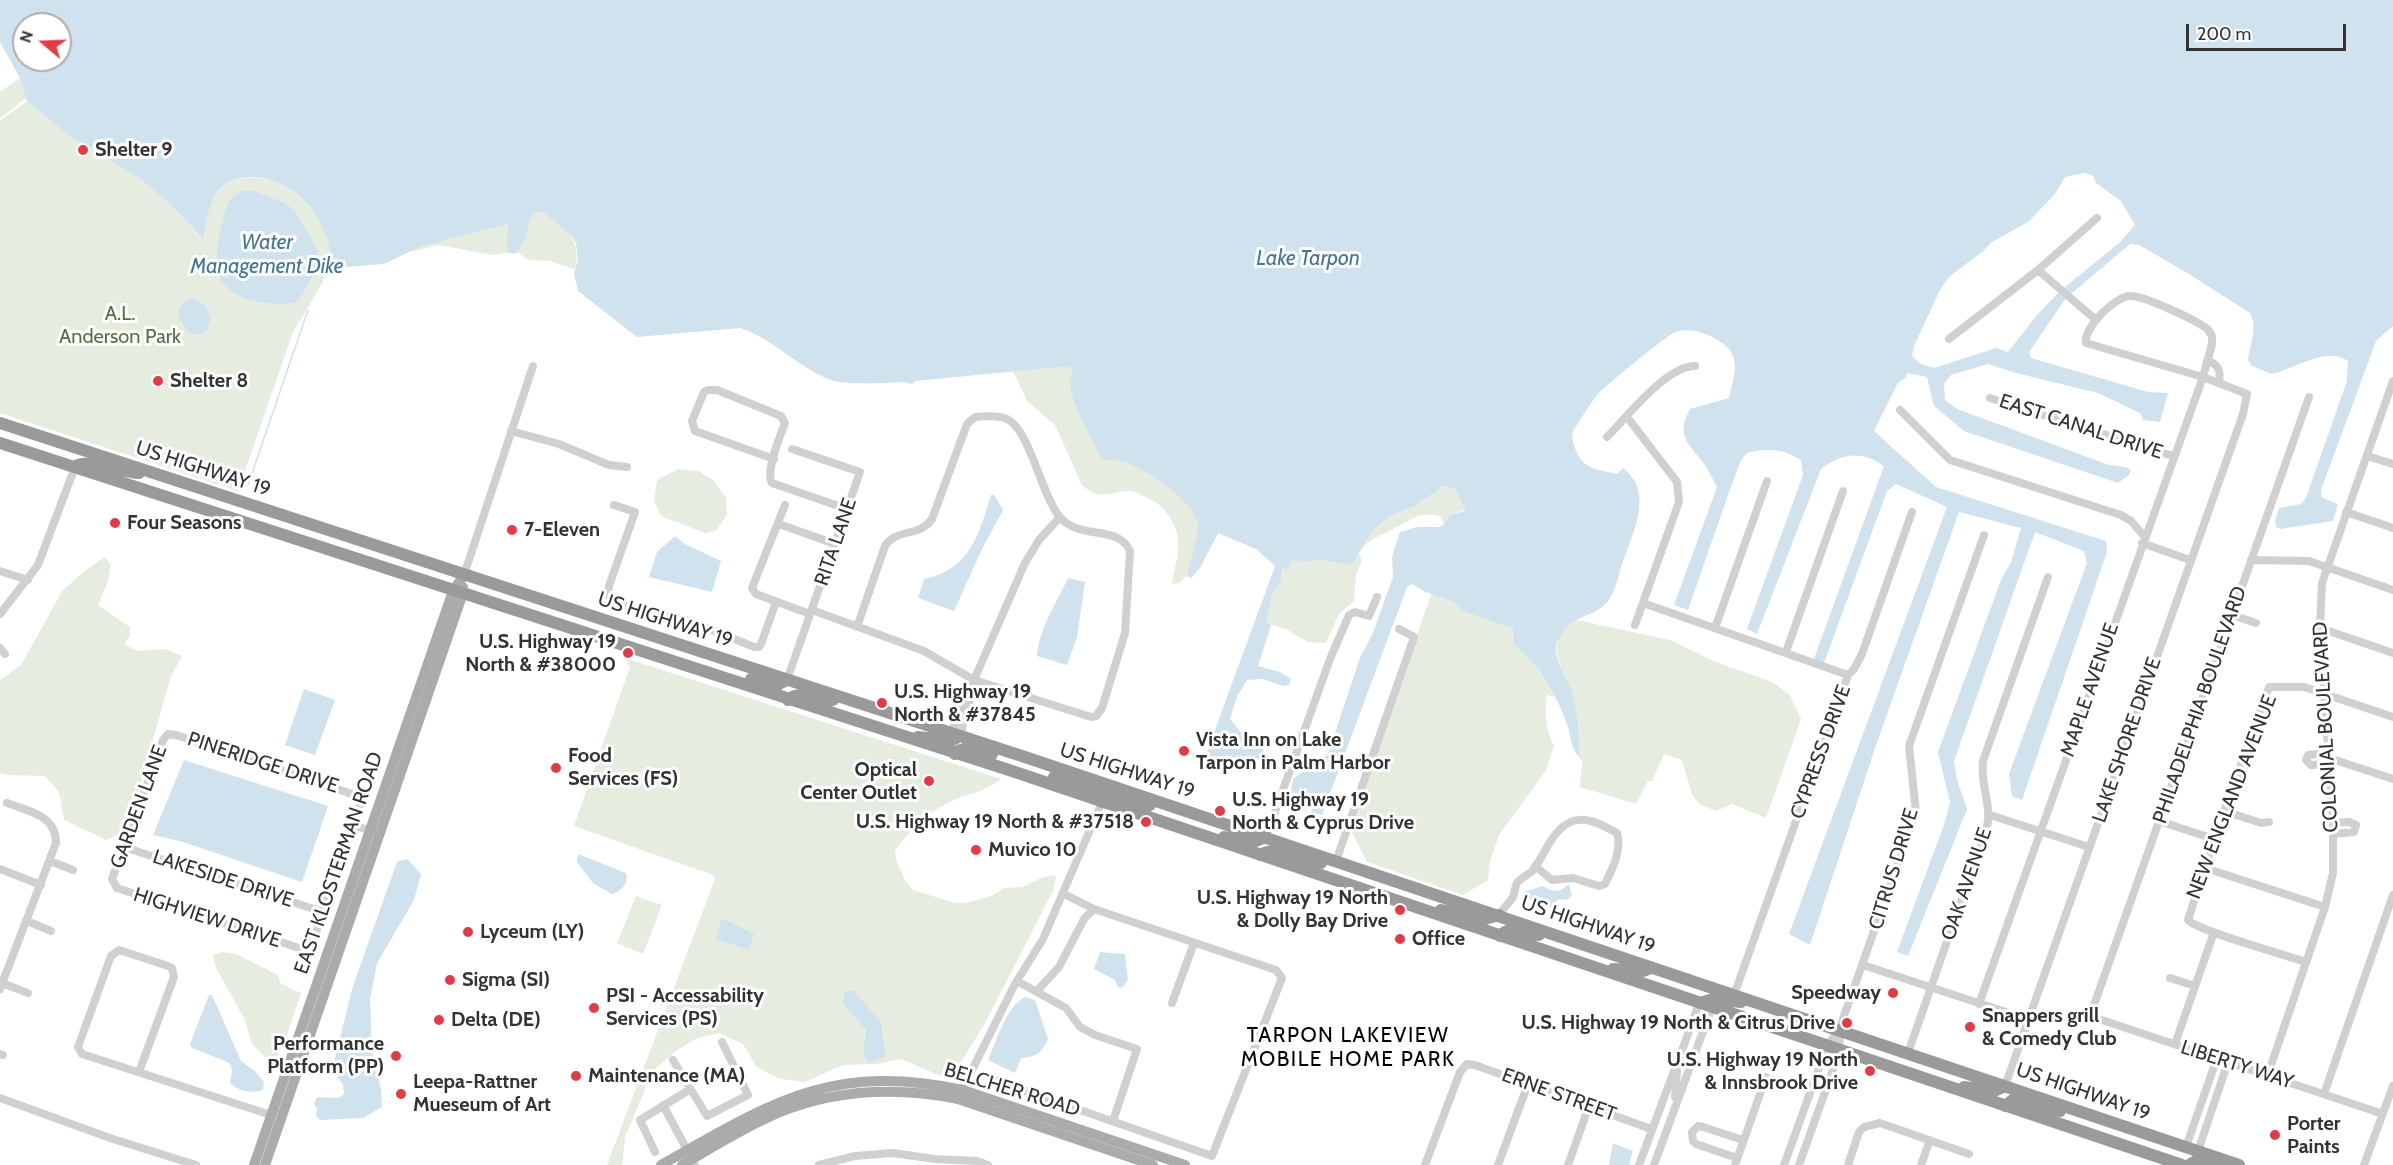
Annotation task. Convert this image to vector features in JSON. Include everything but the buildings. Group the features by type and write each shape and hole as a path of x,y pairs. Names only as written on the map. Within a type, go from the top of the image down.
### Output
{"highway":[{"name":"US HIGHWAY 19","path":"0,423 1031,759 2239,1165"},
{"name":"US HIGHWAY 19","path":"0,443 1012,771 2182,1165"},
{"path":"20,449 67,456 78,454 82,450"},
{"path":"75,467 89,463 121,472 162,475"},
{"path":"211,510 251,517 274,524 285,522 289,517"},
{"path":"661,658 678,656 771,685 787,680"},
{"path":"788,700 792,695 801,694 816,699 855,702"},
{"path":"896,735 951,741 956,735"},
{"path":"955,754 962,748 966,748 1017,761 1031,759"},
{"path":"1012,771 1031,771 1106,792 1128,792"},
{"path":"1102,802 1122,799 1175,807"},
{"path":"1201,835 1235,838 1251,843 1266,837"},
{"path":"1260,855 1278,851 1309,861 1358,868"},
{"path":"1410,906 1453,912 1481,920 1498,915"},
{"path":"1500,936 1511,929 1527,934 1564,938"},
{"path":"1597,968 1637,972 1647,970 1651,966"},
{"path":"1692,981 1706,1003 1758,1003"},
{"path":"1947,1086 1994,1091 2005,1086"},
{"path":"2005,1106 2014,1099 2043,1108 2091,1115"},
{"path":"2109,1141 2146,1145 2183,1155 2192,1149"},
{"path":"2189,1165 2196,1161 2215,1165"}],"main road":[{"name":"EAST KLOSTERMAN ROAD","path":"254,1165 464,575"},
{"name":"EAST KLOSTERMAN ROAD","path":"265,1165 374,832"},
{"name":"BELCHER ROAD","path":"661,1165 689,1160 776,1114 826,1098 846,1094 890,1091 960,1095 1185,1165"},
{"name":"BELCHER ROAD","path":"960,1095 1153,1165"}],"street":[{"path":"1949,339 2038,270 2097,218"},
{"path":"2038,270 2096,320 2087,332 2086,343 2219,382 2221,373 2217,365 2207,361"},
{"name":"MAPLE AVENUE","path":"1979,1004 2203,377 2212,344 2212,336 2208,329 2186,317 2132,296 2119,299 2096,320"},
{"name":"EAST KLOSTERMAN ROAD","path":"464,575 533,366"},
{"path":"1607,437 1660,383 1688,366 1695,366"},
{"name":"COLONIAL BOULEVARD","path":"2268,1074 2325,907 2333,873 2333,823 2323,692 2320,597 2326,567 2390,399 2393,381"},
{"name":"LAKE SHORE DRIVE","path":"2005,1086 2243,414 2247,394 2219,382"},
{"path":"774,459 695,431 692,421 704,392 717,390 781,416 785,423 774,459 769,473 772,483 847,509"},
{"name":"PHILADELPHIA BOULEVARD","path":"2093,1013 2309,397"},
{"name":"EAST CANAL DRIVE","path":"1990,398 2173,456"},
{"path":"1900,410 1950,460 2121,515 2131,521 2143,540 2190,560"},
{"path":"785,505 779,524 761,561 752,588 753,592 776,602 924,651 974,681 1085,717 1096,716 1100,712 1125,633 1130,551 1119,538 1110,534 1083,531 1060,517 1052,505 1018,429 1004,418 975,417 967,424 928,525 918,532 894,536 885,546 857,627"},
{"path":"1627,417 1677,482 1680,494 1635,625"},
{"path":"511,430 559,444 609,465 627,467"},
{"name":"RITA LANE","path":"787,680 860,472 792,449"},
{"path":"2367,456 2393,464"},
{"path":"0,614 38,565 75,467"},
{"path":"1715,628 1767,481"},
{"path":"1786,652 1843,491"},
{"path":"614,505 635,512 609,586 608,595 611,600 690,621 754,647 759,647 776,602"},
{"name":"CYPRESS DRIVE","path":"1734,995 1848,675 1862,654 1912,512"},
{"path":"2346,512 2393,528"},
{"path":"956,735 971,702 974,681 1026,563 1039,540 1060,517"},
{"path":"779,524 835,544"},
{"name":"CITRUS DRIVE","path":"1839,1030 1916,812 1909,746 1984,535"},
{"path":"2251,560 2298,560 2393,590"},
{"path":"0,571 28,580"},
{"name":"OAK AVENUE","path":"1908,1053 1987,827 1989,815 1981,778 1983,761 2048,577"},
{"path":"1266,837 1330,659 1350,615 1356,612 1369,616 1377,597"},
{"path":"1643,603 1848,675"},
{"path":"2232,615 2256,623"},
{"path":"2320,628 2393,653"},
{"path":"1336,861 1414,637 1398,629"},
{"name":"NEW ENGLAND AVENUE","path":"2214,932 2191,924 2188,920 2214,839 2269,687 2304,687 2323,692"},
{"path":"2323,692 2393,717"},
{"name":"PINERIDGE DRIVE","path":"168,734 358,794 362,800 353,825"},
{"name":"GARDEN LANE","path":"112,881 163,740 168,734"},
{"path":"2329,758 2393,778"},
{"path":"960,1095 1017,981 1043,939 1102,802"},
{"path":"7,803 47,819 56,840 41,885 1,986 28,993"},
{"path":"2224,811 2261,823 2270,822"},
{"path":"1989,815 2089,847"},
{"path":"1498,915 1512,898 1518,881 1531,872 1535,866 1562,827 1573,821 1593,821 1617,833 1619,840 1617,860 1605,884 1599,886 1573,878 1552,880 1535,866"},
{"path":"2159,821 2214,839"},
{"path":"2333,823 2349,822 2356,825 2354,832 2333,834"},
{"path":"323,912 353,825 374,832"},
{"name":"LAKESIDE DRIVE","path":"124,847 323,912"},
{"path":"50,861 73,870"},
{"path":"2205,868 2325,907"},
{"path":"0,869 41,885"},
{"name":"HIGHVIEW DRIVE","path":"112,881 117,888 305,949 312,944 323,912"},
{"path":"991,1079 1212,1156 1282,978 1276,970 1094,909 1064,894"},
{"path":"2324,1094 2393,895"},
{"path":"1037,991 1059,967 1084,919 1094,909"},
{"path":"27,921 51,931"},
{"path":"2175,1044 2214,932 2306,962"},
{"path":"1173,1003 1194,944"},
{"path":"139,1072 174,972 168,966 119,950 111,956 78,1047 82,1054 271,1115"},
{"path":"1863,965 2027,1019"},
{"path":"2170,978 2195,986"},
{"path":"1017,981 1066,1008 1080,1028 1137,1049 1113,1121"},
{"path":"1639,1165 1689,1032 1706,1003"},
{"path":"1654,1165 1701,1036 1706,1003"},
{"name":"LIBERTY WAY","path":"2093,1013 2096,1018 2383,1114"},
{"path":"1784,1165 1827,1046 1839,1030"},
{"path":"1799,1165 1840,1050 1839,1030"},
{"path":"1689,1032 1701,1036"},
{"path":"672,1060 706,1116 748,1095 722,1042"},
{"path":"1674,1108 1680,1055"},
{"path":"2192,1149 2217,1058"},
{"path":"1665,1097 1692,1061"},
{"path":"2192,1149 2228,1062"},
{"name":"ERNE STREET","path":"1425,1165 1460,1072 1467,1064 1651,1129"},
{"path":"1743,1140 1698,1126 1692,1132 1693,1141 1696,1144 1736,1161 1766,1077"},
{"path":"1498,1165 1528,1084"},
{"path":"2364,1165 2390,1101 2393,1086"},
{"path":"655,1152 640,1120 689,1090"},
{"path":"0,1098 196,1165"},
{"path":"663,1105 689,1160"},
{"path":"1568,1165 1589,1106"},
{"path":"1848,1165 1859,1132 1864,1127 1880,1123 1969,1154"},
{"path":"1921,1165 1929,1140"},
{"path":"819,1165 862,1155 891,1153 934,1162 977,1161 988,1165"}],"green space":[{"path":"24,75 29,99 25,99 0,118 0,92"},
{"name":"A.L. Anderson Park","path":"27,101 69,136 142,180 177,211 202,240 209,209 217,192 234,180 245,178 267,180 288,187 303,198 322,226 331,248 332,265 293,332 238,491 0,413 0,121"},
{"path":"533,208 560,214 576,247 575,269 550,261 530,260 518,253 510,252 493,255 438,245 414,251 397,248"},
{"path":"1040,364 1069,366 1079,378 1077,381 1069,379 1129,454 1208,510 1191,571 1179,583 1172,584 1178,543 1175,527 1167,513 1155,502 1135,492 1100,494 1082,485 1055,425 1027,401 1012,369"},
{"path":"678,469 699,471 713,480 726,498 727,515 716,531 705,533 661,516 654,501 657,480"},
{"path":"1447,486 1456,490 1466,509 1451,515 1445,526 1440,516 1418,516 1373,539 1358,551 1362,560 1356,575 1354,601 1339,614 1326,643 1308,642 1286,629 1265,623 1272,594 1281,582 1284,554 1416,505"},
{"path":"105,557 111,565 107,584 98,605 130,627 130,636 124,644 137,651 166,649 182,656 171,676 136,800 122,833 106,840 64,820 59,792 45,776 0,773 0,680 21,665 63,590"},
{"path":"1434,586 1513,628 1515,644 1530,658 1556,697 1547,695 1546,721 1554,746 1546,770 1499,835 1490,861 1488,880 1463,895 1367,862 1350,828"},
{"path":"1576,620 1670,640 1716,662 1772,682 1790,695 1801,719 1766,818 1732,804 1716,811 1699,804 1692,794 1682,760 1664,754 1652,781 1648,781 1636,804 1580,787 1582,761 1579,757 1577,715 1571,691 1559,662 1557,648 1559,631"},
{"path":"628,659 1001,779 986,788 949,802 931,813 908,834 895,851 897,863 906,882 913,890 955,903 966,903 991,896 1004,888 1023,887 1041,878 1054,875 1056,877 1053,891 985,1023 950,1080 901,1059 877,1064 843,1065 805,1082 782,1079 756,1066 743,1044 719,1033 697,1038 676,1051 648,1075 644,1092 625,1137 622,1165 607,1165 715,879 713,875 574,826 630,667 627,663","holes":["843,1004 865,1010 875,1016 884,1037 863,1051 866,1030"]},
{"path":"636,896 662,905 643,954 617,943"},
{"path":"222,952 236,954 278,975 281,984 301,993 285,1041 273,1065 252,1044 245,1020 216,968 213,955"}],"water":[{"name":"Lake Tarpon","path":"0,0 2393,0 2393,326 2376,341 2321,490 2321,497 2338,504 2333,521 2280,529 2276,527 2275,521 2279,508 2301,504 2306,498 2347,381 2348,361 2339,357 2320,357 2272,374 2252,366 2248,360 2253,330 2250,313 2139,245 2130,244 2071,294 2064,288 2120,242 2135,225 2121,201 2096,183 2093,176 2084,173 2065,177 2055,194 2028,222 1992,242 1950,276 1940,290 1914,346 1912,356 1921,364 1934,368 1996,348 2008,352 2037,315 2059,292 2066,298 2029,352 2031,358 2148,392 2168,393 2160,422 2143,420 2140,413 2098,393 1988,364 1951,375 1944,384 1945,400 1957,409 2109,465 2131,470 2129,475 2118,483 1964,431 1934,406 1927,377 1907,373 1906,377 1898,383 1874,431 1936,487 2106,541 2107,552 2022,800 2012,796 2009,774 2087,563 2084,551 2035,532 1954,761 1957,780 1967,809 1908,956 1897,952 1945,822 1950,802 1938,752 2001,580 2011,562 2021,528 1959,512 1876,745 1810,945 1789,934 1947,507 1896,484 1887,491 1824,663 1814,659 1884,466 1868,457 1852,456 1836,460 1821,469 1757,634 1747,629 1803,475 1801,460 1788,454 1768,450 1747,453 1741,460 1688,610 1674,605 1717,487 1705,465 1689,445 1684,426 1690,409 1729,398 1734,374 1735,366 1731,352 1727,346 1709,336 1687,330 1670,335 1599,393 1573,431 1573,442 1581,459 1590,467 1602,471 1617,474 1623,468 1633,478 1640,502 1635,529 1610,598 1602,607 1567,626 1557,640 1556,653 1571,690 1575,707 1579,732 1579,757 1573,747 1564,715 1553,693 1532,661 1514,644 1513,628 1463,611 1454,602 1426,592 1412,584 1407,587 1322,815 1312,812 1311,804 1290,795 1293,779 1305,770 1309,761 1321,759 1328,754 1360,658 1373,633 1393,577 1392,557 1400,532 1418,527 1441,526 1450,515 1465,511 1456,490 1447,486 1442,487 1417,505 1389,516 1373,530 1354,561 1347,564 1317,559 1304,562 1293,559 1288,570 1282,568 1281,582 1272,594 1266,623 1271,625 1258,666 1280,672 1291,679 1289,685 1283,686 1263,679 1247,680 1237,696 1230,719 1243,735 1260,741 1264,749 1258,760 1238,756 1227,762 1225,767 1204,760 1275,566 1256,549 1218,533 1200,568 1191,578 1187,576 1197,537 1198,525 1195,516 1178,496 1154,477 1129,464 1102,458 1077,408 1070,388 1069,378 1073,372 1069,366 915,381 912,384 904,382 849,383 834,381 810,370 752,332 740,328 637,337 578,291 574,274 578,259 576,243 572,236 545,213 537,211 530,220 520,249 515,254 508,253 507,224 419,247 384,264 346,267 333,264 330,247 320,222 297,193 275,182 250,177 227,183 218,191 206,221 203,240 177,211 142,180 69,136 27,101 17,72 72,72 72,12 12,12 12,64 0,42"},
{"name":"Water Management Dike","path":"251,190 285,203 295,211 315,245 318,254 314,274 295,303 273,304 250,300 231,290 223,283 218,273 218,247 229,200 242,191"},
{"path":"193,298 205,305 211,318 206,332 197,335 188,332 178,316 182,304"},
{"path":"991,495 994,495 1003,510 982,549 954,611 918,598 924,579 952,568 970,548 977,536"},
{"path":"675,536 685,544 721,561 712,592 649,577 657,552"},
{"path":"1068,578 1085,582 1077,637 1067,665 1037,656 1041,636"},
{"path":"304,689 335,700 315,755 285,745"},
{"path":"184,760 328,806 302,882 183,842 153,835"},
{"path":"578,854 626,873 624,886 612,894 593,883 577,862"},
{"path":"407,859 421,874 414,900 377,963 370,999 372,1051 381,1090 382,1107 363,1118 320,1120 316,1116 317,1109 314,1103 318,1097 339,1098 344,1094 343,1084 332,1071 352,989 397,862"},
{"path":"1569,884 1572,895 1567,900 1558,899 1551,908 1535,903 1523,895 1524,892 1542,886 1553,891 1562,890"},
{"path":"722,918 754,934 749,950 716,939"},
{"path":"1100,952 1125,954 1128,980 1123,987 1119,988 1115,980 1094,969"},
{"path":"853,990 881,1022 886,1056 868,1063 863,1051 866,1030 843,1004 845,991"},
{"path":"209,995 212,995 241,1061 256,1072 264,1082 263,1090 250,1092 237,1088 230,1083 232,1071 230,1063 192,1048 190,1044"},
{"path":"1025,997 1035,1000 1048,1039 1038,1053 1031,1057 1021,1058 1015,1073 988,1060 1007,1016 1012,1008"},
{"path":"1613,1143 1633,1151 1629,1165 1609,1165"}],"waterway":[{"path":"248,485 308,310"}],"place":[{"name":"Shelter 9","path":"83,150"},
{"name":"Shelter 8","path":"158,381"},
{"name":"Four Seasons","path":"115,523"},
{"name":"7-Eleven","path":"512,530"},
{"name":"U.S. Highway 19 North & #38000","path":"628,653"},
{"name":"U.S. Highway 19 North & #37845","path":"882,703"},
{"name":"Vista Inn on Lake Tarpon in Palm Harbor","path":"1184,751"},
{"name":"Food Services (FS)","path":"556,768"},
{"name":"Optical Center Outlet","path":"929,781"},
{"name":"U.S. Highway 19 North & Cyprus Drive","path":"1220,811"},
{"name":"U.S. Highway 19 North & #37518","path":"1146,822"},
{"name":"Muvico 10","path":"976,850"},
{"name":"U.S. Highway 19 North & Dolly Bay Drive","path":"1400,910"},
{"name":"Lyceum (LY)","path":"468,932"},
{"name":"Office","path":"1400,939"},
{"name":"Sigma (SI)","path":"450,980"},
{"name":"Speedway","path":"1893,993"},
{"name":"PSI - Accessability Services (PS)","path":"594,1008"},
{"name":"Delta (DE)","path":"439,1020"},
{"name":"U.S. Highway 19 North & Citrus Drive","path":"1847,1023"},
{"name":"Snappers grill & Comedy Club","path":"1970,1027"},
{"name":"Performance Platform (PP)","path":"396,1056"},
{"name":"U.S. Highway 19 North & Innsbrook Drive","path":"1870,1071"},
{"name":"Maintenance (MA)","path":"576,1076"},
{"name":"Leepa-Rattner Mueseum of Art","path":"401,1094"},
{"name":"Porter Paints","path":"2275,1135"}],"district":[{"name":"TARPON LAKEVIEW MOBILE HOME PARK","path":"1348,1048"}]}
